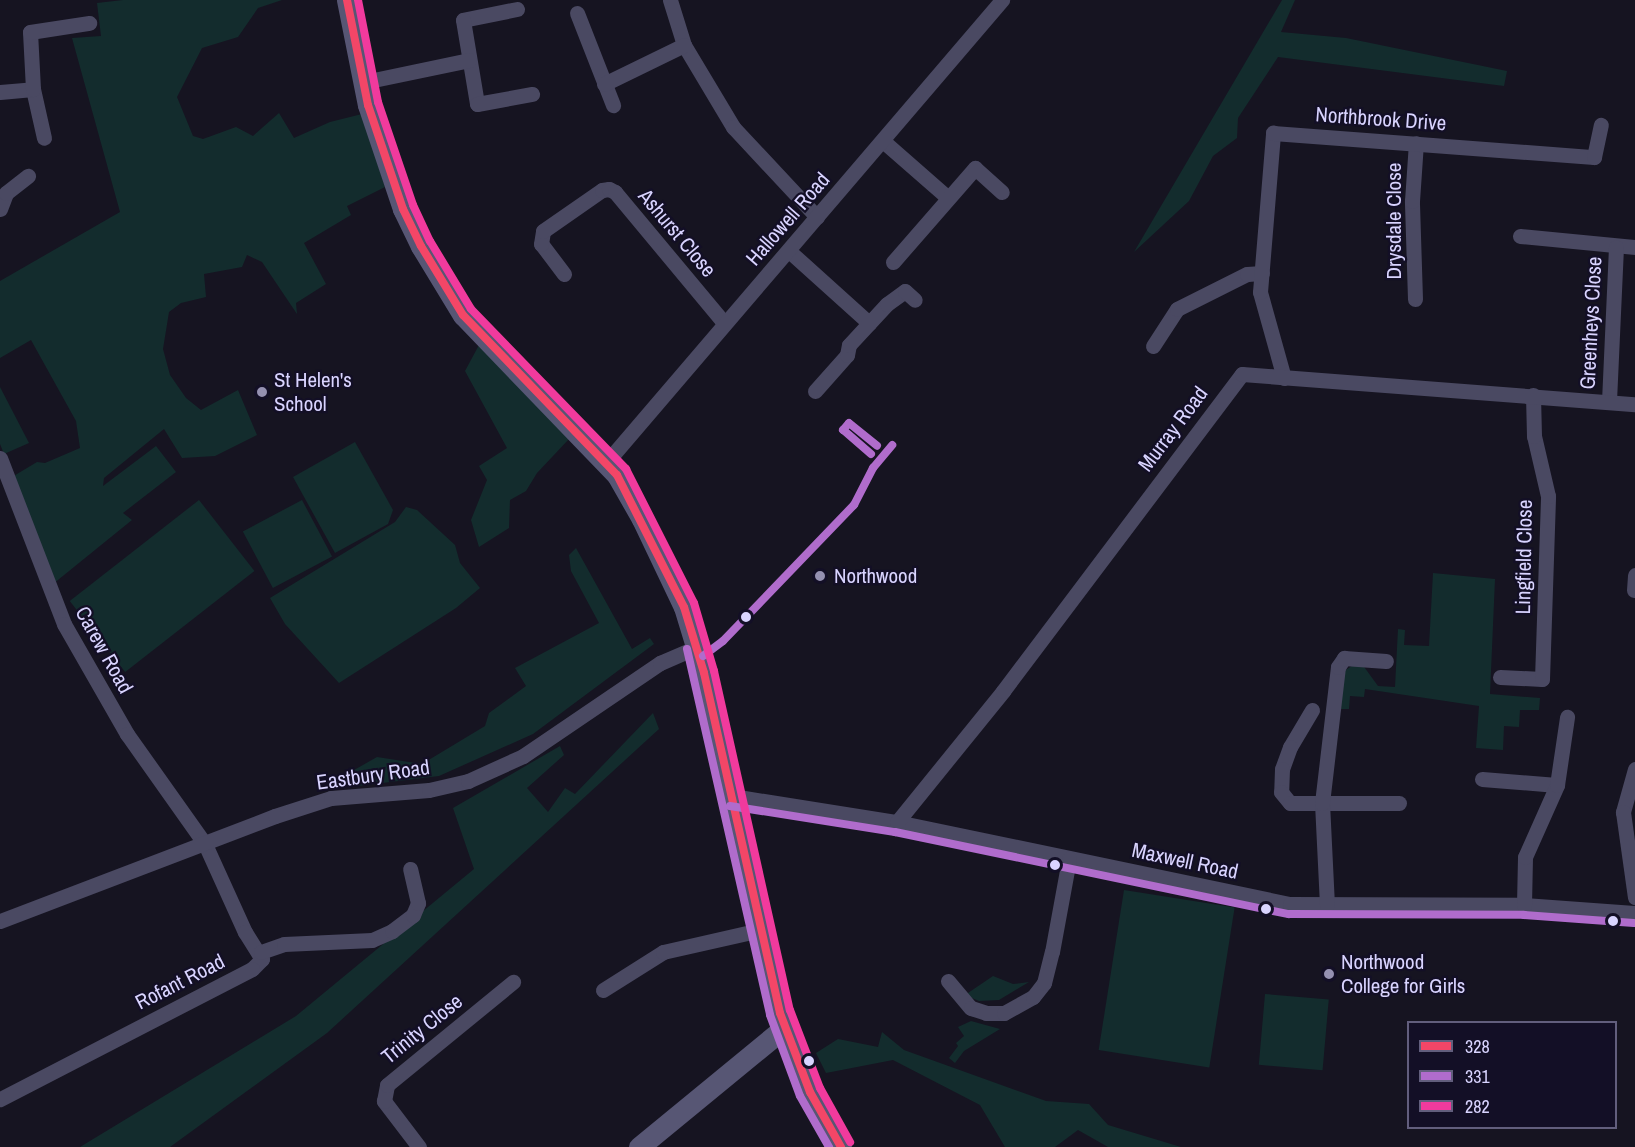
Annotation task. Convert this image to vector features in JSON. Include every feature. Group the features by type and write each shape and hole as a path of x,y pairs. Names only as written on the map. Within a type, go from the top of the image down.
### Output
{"main road":[{"path":"347,0 364,82 403,210 448,293 490,346 605,464 626,489 684,608 698,647 760,930 785,1027 814,1101 841,1147"},
{"path":"639,1147 785,1027"}],"street":[{"path":"670,0 684,45 733,127 817,217"},
{"name":"Hallowell Road","path":"605,464 1002,0"},
{"path":"517,9 463,20 469,60 477,104 532,94"},
{"path":"577,13 613,105"},
{"path":"44,138 33,88 30,32 89,22"},
{"path":"604,84 684,45"},
{"path":"364,82 469,60"},
{"path":"0,92 33,88"},
{"name":"Northbrook Drive","path":"1262,273 1273,133 1594,157 1601,125"},
{"path":"883,141 948,198"},
{"name":"Drysdale Close","path":"1415,299 1412,201 1416,143"},
{"path":"893,262 975,168 1002,192"},
{"path":"0,209 6,193 28,176"},
{"name":"Ashurst Close","path":"564,274 542,244 543,231 602,190 609,189 615,192 724,323"},
{"name":"Greenheys Close","path":"1520,236 1616,247 1635,247"},
{"name":"Greenheys Close","path":"1608,401 1616,247"},
{"path":"789,251 869,323"},
{"path":"1153,346 1177,309 1247,274 1262,273 1260,292 1284,378"},
{"path":"815,391 869,323 905,291 915,300"},
{"name":"Murray Road","path":"897,822 1003,691 1242,374 1635,404"},
{"name":"Lingfield Close","path":"1500,677 1542,679 1548,496 1534,436 1533,395"},
{"name":"Carew Road","path":"0,458 47,586 90,673 127,734 205,844"},
{"name":"Eastbury Road","path":"0,921 331,798 429,790 496,770 545,743 660,663 698,647"},
{"path":"1327,906 1322,803 1338,667 1344,658 1386,661"},
{"path":"1312,710 1290,747 1282,769 1281,792 1290,803 1399,804"},
{"path":"1524,905 1526,857 1557,785 1567,717"},
{"path":"1635,769 1623,812 1635,897"},
{"path":"1482,779 1557,785"},
{"name":"Maxwell Road","path":"732,796 897,822 1270,900 1327,906 1524,905 1635,913"},
{"path":"205,844 245,932 261,952 284,944 372,940 392,931 413,915 418,903 410,869"},
{"path":"948,981 971,1008 986,1013 1004,1013 1033,997 1044,983 1069,858"},
{"path":"603,990 663,952 760,930"},
{"name":"Rofant Road","path":"0,1100 257,966 261,952"},
{"name":"Trinity Close","path":"419,1147 384,1101 387,1085 513,982"}],"green space":[{"path":"123,0 282,0 258,8 238,37 202,48 177,97 193,136 203,139 236,127 253,136 279,113 294,138 330,122 362,114 385,187 347,206 351,215 304,243 326,284 296,303 297,314 262,262 247,255 242,267 204,274 206,297 181,303 169,312 163,349 170,375 186,398 201,410 238,390 257,435 215,456 182,458 164,429 104,478 103,486 156,446 176,472 123,513 132,520 53,584 12,477 37,462 45,463 80,448 76,421 31,340 0,358 0,281 120,212 72,38 101,36 97,3"},
{"path":"1282,0 1295,0 1281,32 1346,38 1507,71 1504,86 1278,57 1238,118 1237,138 1213,156 1189,201 1134,252"},
{"path":"479,345 569,439 537,473 526,491 510,500 509,528 479,547 471,520 487,480 479,466 507,448 465,371"},
{"path":"0,387 29,443 4,454 0,444"},
{"path":"355,442 393,510 388,524 335,553 293,477"},
{"path":"199,500 254,571 125,672 70,601"},
{"path":"302,500 332,557 273,588 243,531"},
{"path":"406,507 417,510 455,545 460,563 480,588 456,608 339,683 285,624 270,598 395,522"},
{"path":"576,548 632,649 650,638 654,644 533,734 439,776 358,786 347,774 377,757 422,764 485,726 489,713 526,686 515,668 599,623 571,571 569,555"},
{"path":"1433,573 1495,579 1490,694 1540,698 1539,710 1520,710 1519,727 1504,726 1503,750 1476,748 1479,706 1365,689 1364,697 1350,696 1349,709 1340,709 1344,671 1355,664 1362,664 1378,686 1395,687 1398,629 1405,630 1404,645 1429,646"},
{"path":"653,713 659,729 327,1033 170,1147 80,1147 296,1016 474,869 453,808 560,746 564,755 527,788 548,812 565,788 575,794"},
{"path":"1124,890 1235,908 1209,1068 1099,1050"},
{"path":"993,976 1013,984 1029,982 999,1000 979,1001 965,995"},
{"path":"1265,994 1329,1000 1323,1070 1259,1065"},
{"path":"971,1021 1000,1029 964,1051 955,1063 949,1058 958,1046 956,1043 964,1036 958,1027"},
{"path":"882,1032 904,1050 1046,1101 1089,1104 1108,1125 1181,1147 1108,1147 1078,1130 1055,1147 1005,1147 980,1105 893,1060 826,1073 816,1053 838,1039 878,1047"}],"transit line":[{"name":"328","path":"347,0 368,105 403,209 421,246 463,315 617,475 684,607 704,673 780,1013 810,1092 841,1147"},
{"name":"282","path":"358,0 378,102 413,205 430,241 471,309 626,469 694,603 714,671 790,1010 820,1088 850,1142"},
{"name":"331","path":"871,454 843,430 849,423 877,446"},
{"name":"331","path":"703,656 723,641 854,505 873,468 892,445"},
{"name":"331","path":"687,649 770,1015 800,1096 829,1147"},
{"name":"331","path":"730,806 895,832 1289,914 1524,915 1634,923"}],"place":[{"name":"St Helen's School","path":"262,392"},
{"name":"Northwood","path":"820,576"},
{"name":"Northwood College for Girls","path":"1329,974"}]}
